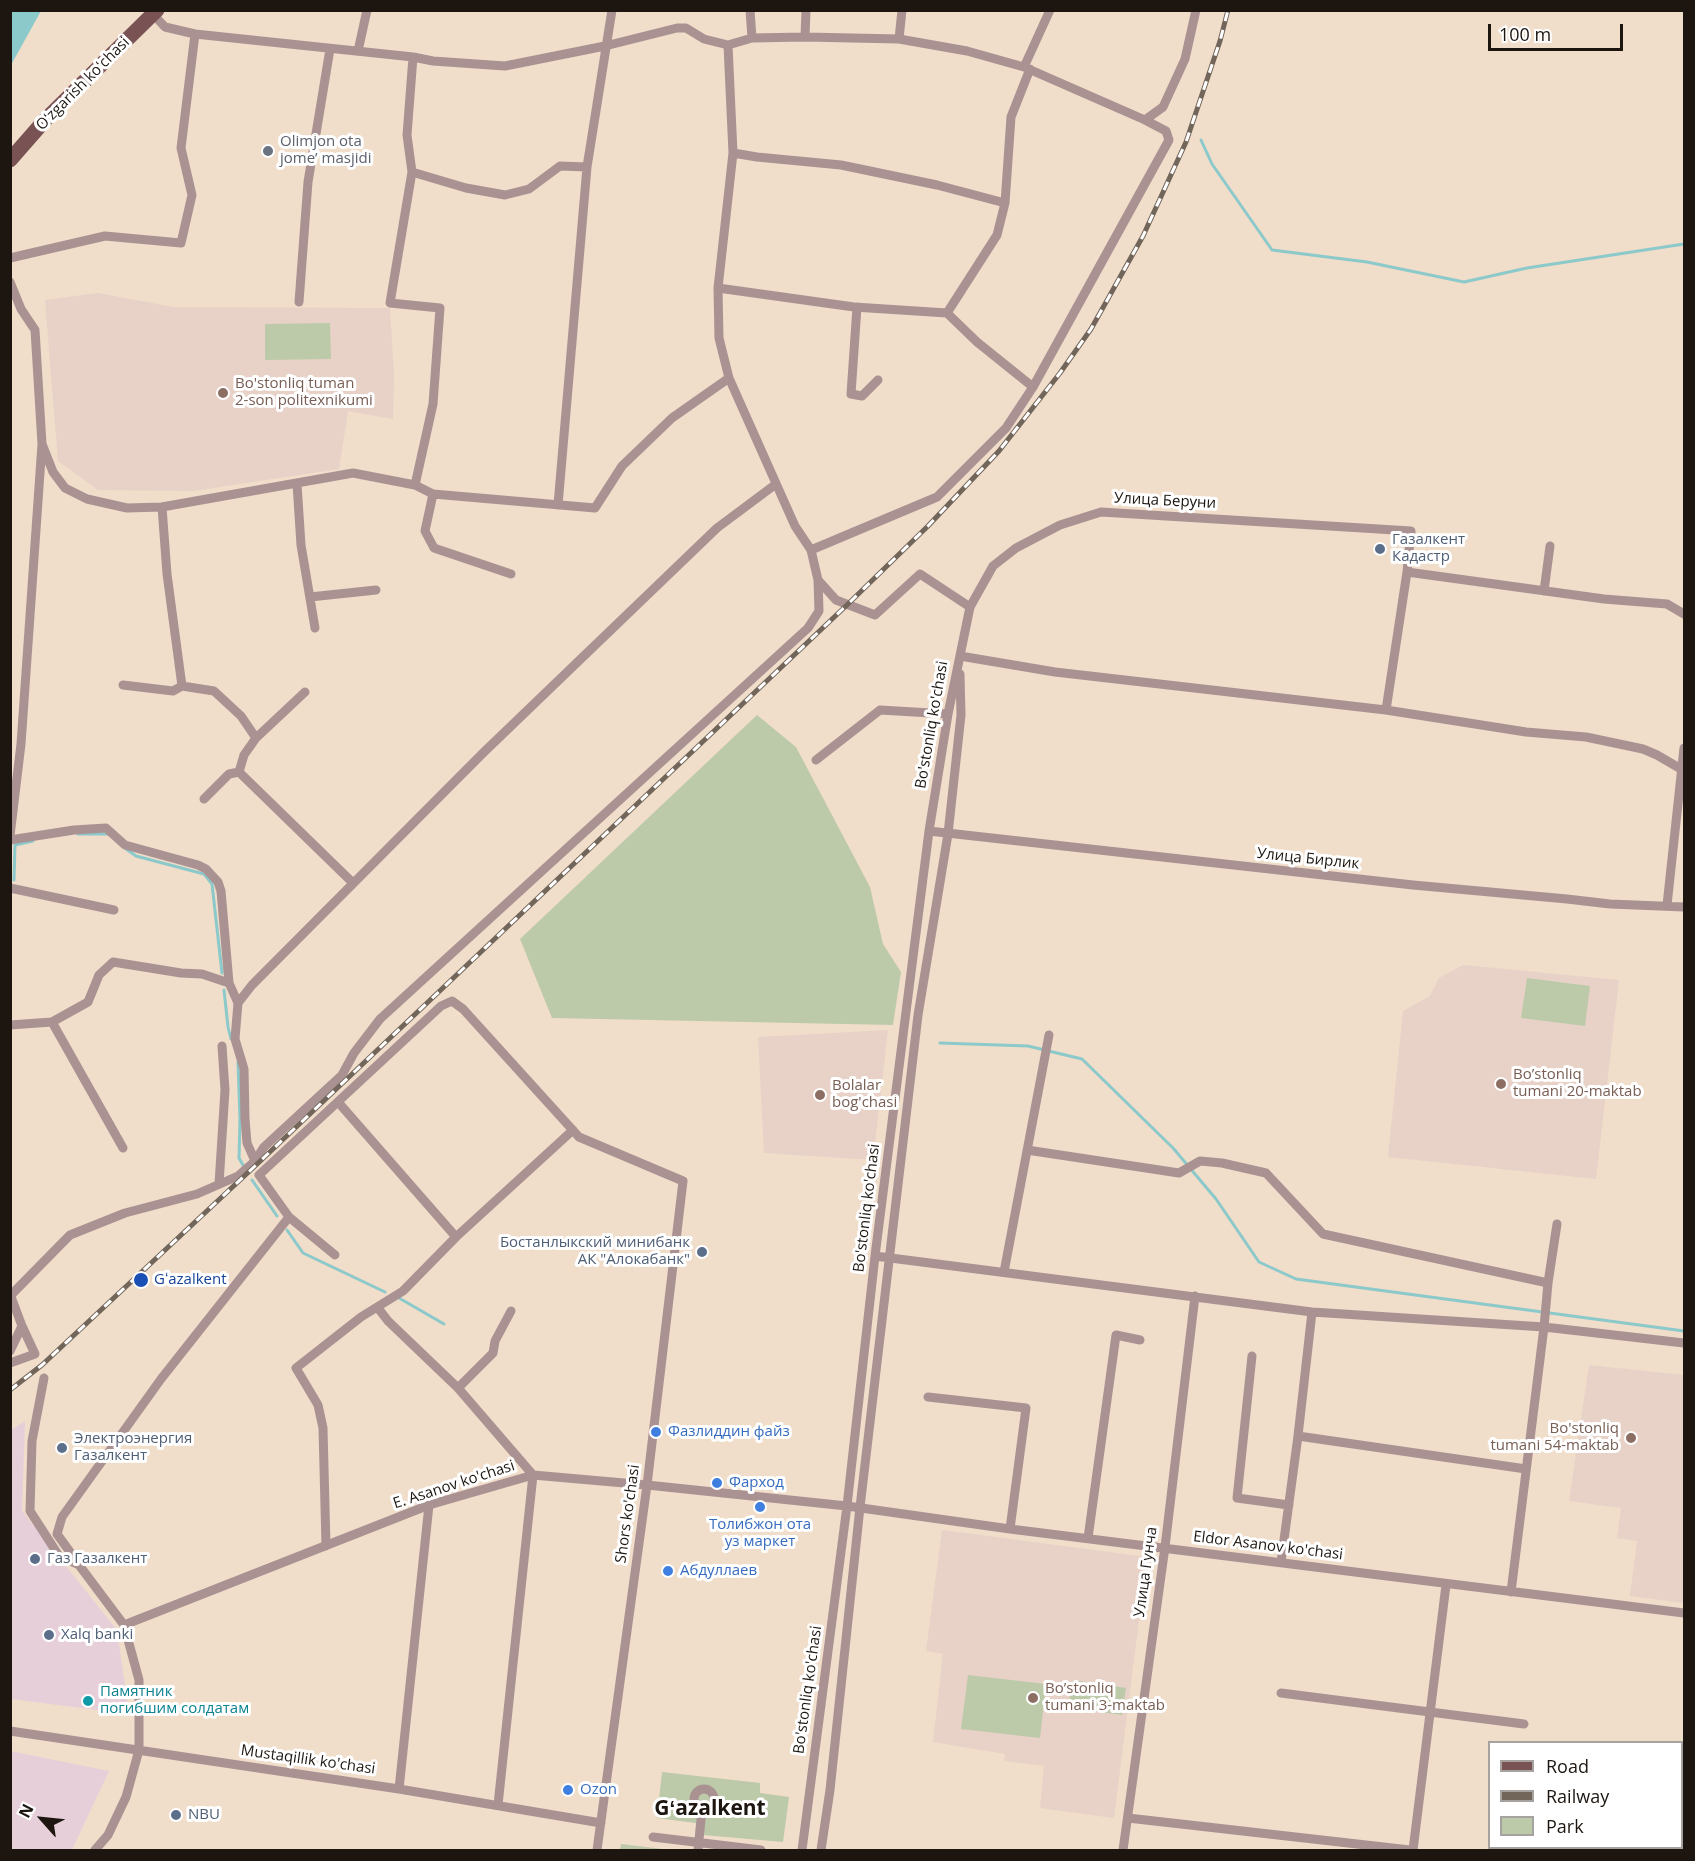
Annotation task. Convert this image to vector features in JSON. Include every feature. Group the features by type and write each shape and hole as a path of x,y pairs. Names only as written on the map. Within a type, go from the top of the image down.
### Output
{"main road":[{"name":"Oʻzgarish koʻchasi","path":"10,151 48,108 152,12"},
{"name":"Oʻzgarish koʻchasi","path":"10,160 45,120 152,12"}],"street":[{"path":"358,51 367,10"},
{"path":"558,505 587,167 612,10"},
{"path":"750,10 752,38"},
{"path":"805,37 806,10"},
{"path":"899,39 902,10"},
{"path":"947,313 997,235 1005,203 1011,117 1050,10"},
{"path":"1145,120 1163,107 1185,59 1196,10"},
{"path":"152,12 165,27 195,34 433,61 505,66 605,46 677,28 686,28 705,39 728,45 752,38 899,39 967,51 1027,68 1166,131 1169,140 1033,387 1006,428 937,497 811,550"},
{"path":"10,258 105,236 181,243 192,195 180,148 195,34"},
{"path":"10,1363 35,1354 11,1294 70,1235 125,1213 197,1194 238,1176 255,1161 264,1147 342,1075 354,1053 380,1019 808,628 819,610 818,580 811,550 795,526 729,378 719,338 718,288 733,153 728,45"},
{"path":"299,302 308,182 330,49"},
{"path":"412,57 407,135 412,172 390,303 440,308 433,404 415,485"},
{"path":"733,153 842,165 937,185 1005,203"},
{"path":"412,172 466,188 506,195 529,189 560,166 587,167"},
{"path":"10,282 21,309 35,330 42,444 21,744 10,838 106,828 125,845 198,865 206,869 218,882 229,983 238,1003 235,1039 244,1069 247,1143 255,1161"},
{"path":"718,288 857,307 947,313 976,342 1033,387"},
{"path":"857,307 851,394 862,396 878,380"},
{"path":"42,444 46,458 58,481 75,494 117,506 162,507 353,473 415,485 433,494 595,507 622,466 672,418 729,378"},
{"path":"297,484 301,545 315,628"},
{"path":"238,1003 252,985 483,753 717,528 776,484"},
{"path":"433,494 425,531 434,548 511,574"},
{"path":"162,507 167,574 182,686"},
{"name":"Улица Беруни","path":"960,656 970,607 993,566 1016,548 1060,525 1101,513 1411,531 1407,572"},
{"path":"1544,591 1550,546"},
{"path":"1386,710 1407,572 1604,599 1666,604 1684,614"},
{"path":"818,580 836,600 875,615 920,574 970,607"},
{"path":"310,597 376,590"},
{"path":"960,656 1055,672 1386,710 1526,732 1586,737 1643,749 1681,769"},
{"name":"Bo'stonliq ko'chasi","path":"802,1851 847,1506 875,1257 929,831 960,656"},
{"name":"Bo'stonliq ko'chasi","path":"821,1851 830,1790 860,1508 918,1015 948,834 961,715 960,656"},
{"path":"123,685 173,691 182,686 214,691 241,716 256,738"},
{"path":"239,772 244,755 256,738 305,692"},
{"path":"816,760 880,710 948,714"},
{"path":"1667,905 1684,748"},
{"path":"239,772 353,884"},
{"path":"204,799 229,774 239,772"},
{"name":"Улица Бирлик","path":"929,831 1413,885 1610,904 1684,907"},
{"path":"10,888 114,910"},
{"path":"10,1025 52,1022 88,1002 99,975 113,962 181,973 202,974 229,983"},
{"path":"326,1546 323,1428 318,1405 297,1368 361,1317 403,1291 456,1237 573,1130 463,1009 452,1001 441,1006 259,1175 289,1217 335,1255"},
{"path":"52,1022 123,1148"},
{"path":"1004,1272 1048,1038"},
{"path":"219,1184 225,1090 222,1046"},
{"path":"338,1102 456,1237"},
{"name":"Shors ko'chasi","path":"573,1130 579,1137 684,1181 647,1485 597,1851"},
{"path":"1027,1150 1179,1173 1200,1161 1222,1163 1266,1173 1323,1234 1548,1283"},
{"path":"95,1851 108,1835 126,1797 139,1750 139,1680 124,1624 57,1534 62,1517 161,1379 289,1217"},
{"path":"1511,1592 1557,1224"},
{"path":"875,1257 1312,1312 1544,1325 1684,1343"},
{"name":"Улица Гунча","path":"1123,1851 1165,1547 1195,1296"},
{"path":"378,1308 388,1321 458,1388 533,1475 498,1805"},
{"path":"458,1388 493,1353 495,1341 512,1311"},
{"path":"1281,1562 1312,1312"},
{"path":"10,1351 22,1326"},
{"path":"1088,1538 1116,1335 1140,1340"},
{"path":"1252,1356 1237,1498 1289,1504"},
{"path":"44,1378 32,1441 30,1511 59,1556 79,1565"},
{"path":"928,1397 1026,1408 1010,1529"},
{"path":"1298,1436 1526,1469"},
{"name":"E. Asanov ko'chasi","path":"124,1624 429,1505 533,1475 847,1506"},
{"path":"399,1789 429,1505"},
{"name":"Eldor Asanov ko'chasi","path":"847,1506 1446,1585 1684,1613"},
{"path":"1128,1818 1412,1851 1446,1585"},
{"path":"1281,1693 1524,1724"},
{"name":"Mustaqillik ko'chasi","path":"10,1731 399,1789 601,1823"},
{"path":"698,1847 702,1809"},
{"path":"653,1837 698,1847 761,1851"}],"shaded area":[{"name":"Bo'stonliq tuman 2-son politexnikumi","path":"98,293 173,307 390,308 394,375 393,419 348,411 339,469 193,491 98,490 58,461 45,300"},
{"name":"Bo’stonliq tumani 20-maktab","path":"1463,965 1619,980 1596,1179 1388,1157 1403,1011 1430,996 1439,978"},
{"name":"Bolalar bog'chasi","path":"888,1030 873,1160 764,1153 758,1037"},
{"name":"Bo'stonliq tumani 54-maktab","path":"1589,1365 1684,1375 1684,1603 1630,1596 1637,1541 1617,1538 1621,1508 1569,1501"},
{"path":"25,1421 22,1511 117,1630 129,1714 11,1699 11,1430"},
{"name":"Bo’stonliq tumani 3-maktab","path":"942,1530 1147,1557 1114,1818 1040,1808 1044,1766 1004,1761 1005,1754 933,1742 943,1654 926,1651"},
{"path":"10,1751 109,1771 72,1850 11,1850"}],"green space":[{"path":"330,323 331,359 265,360 265,324"},
{"path":"757,715 796,747 870,887 883,944 901,972 893,1025 552,1018 520,939"},
{"path":"1527,978 1590,986 1585,1026 1521,1018"},
{"path":"968,1675 1046,1684 1040,1738 961,1729"},
{"path":"1073,1680 1126,1688 1122,1715 1068,1707"},
{"path":"662,1772 760,1783 760,1793 789,1797 783,1842 703,1835 703,1824 657,1818"},
{"path":"621,1844 671,1850 620,1850"}],"water":[{"path":"10,11 41,11 11,65"}],"waterway":[{"path":"1201,140 1212,164 1272,250 1367,262 1464,282 1527,268 1684,244"},
{"path":"78,834 107,834"},
{"path":"14,880 15,845 33,841"},
{"path":"126,849 136,856 204,874 212,884 222,973"},
{"path":"224,990 231,1039"},
{"path":"940,1043 1028,1046 1082,1059 1173,1148 1216,1199 1259,1262 1296,1279 1684,1331"},
{"path":"238,1062 239,1158 244,1167"},
{"path":"252,1180 277,1216"},
{"path":"287,1230 303,1253 385,1292"},
{"path":"399,1298 444,1324"}],"railway":[{"path":"10,1390 42,1365 255,1166 848,604 928,526 999,451 1091,329 1143,236 1186,142 1228,10"}],"place":[{"name":"Olimjon ota jome’ masjidi","path":"268,151"},
{"name":"Bo'stonliq tuman 2-son politexnikumi","path":"223,393"},
{"name":"Газалкент Кадастр","path":"1380,549"},
{"name":"Bo’stonliq tumani 20-maktab","path":"1501,1084"},
{"name":"Bolalar bog'chasi","path":"820,1095"},
{"name":"Бостанлыкский минибанк АК \"Алокабанк\"","path":"702,1252"},
{"name":"Gʻazalkent","path":"141,1280"},
{"name":"Фазлиддин файз","path":"656,1432"},
{"name":"Bo'stonliq tumani 54-maktab","path":"1631,1438"},
{"name":"Электроэнергия Газалкент","path":"62,1448"},
{"name":"Фарход","path":"717,1483"},
{"name":"Толибжон ота уз маркет","path":"760,1507"},
{"name":"Газ Газалкент","path":"35,1559"},
{"name":"Абдуллаев","path":"668,1571"},
{"name":"Xalq banki","path":"49,1635"},
{"name":"Bo’stonliq tumani 3-maktab","path":"1033,1698"},
{"name":"Памятник погибшим солдатам","path":"88,1701"},
{"name":"Ozon","path":"568,1790"},
{"name":"NBU","path":"176,1815"}],"district":[{"name":"Gʻazalkent","path":"710,1809"}]}
